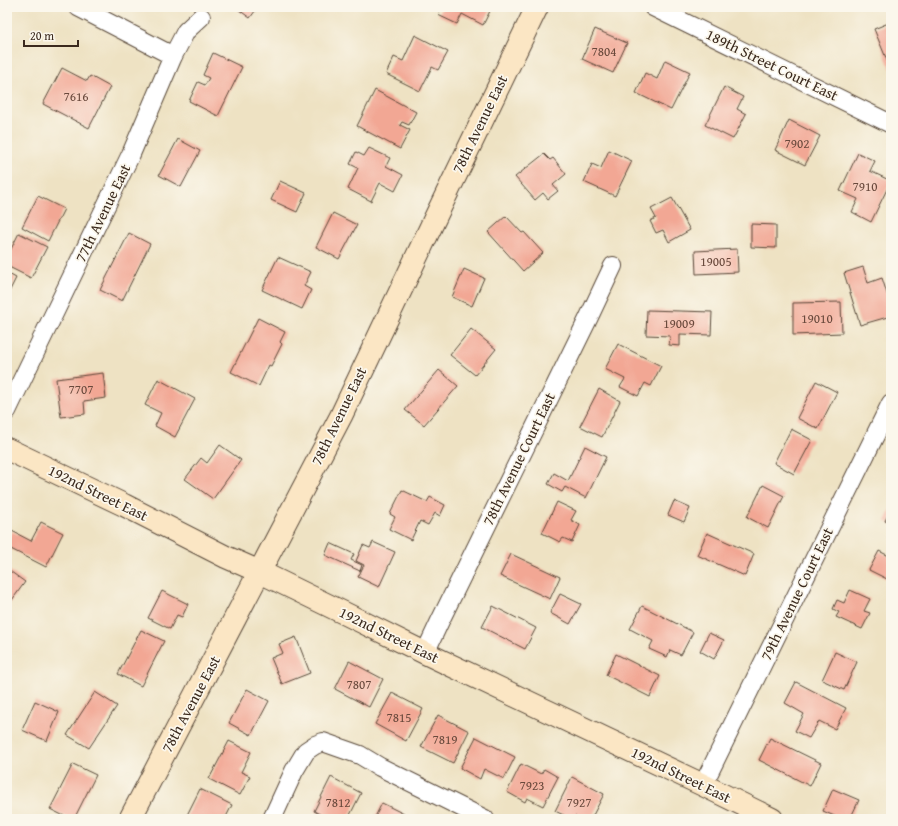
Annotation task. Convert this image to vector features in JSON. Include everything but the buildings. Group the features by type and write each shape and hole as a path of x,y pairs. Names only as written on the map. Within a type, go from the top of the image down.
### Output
{"street":[{"path":"78,7 173,56"},
{"name":"78th Avenue East","path":"130,819 341,416 537,7"},
{"name":"189th Street Court East","path":"653,7 891,124"},
{"name":"77th Avenue East","path":"7,411 132,154 173,56 186,31 201,18"},
{"name":"78th Avenue Court East","path":"426,653 440,621 613,266"},
{"name":"79th Avenue Court East","path":"703,785 891,403"},
{"name":"192nd Street East","path":"7,449 124,505 226,557 772,819"},
{"path":"272,819 294,771 306,751 323,742 360,755 380,767 485,819"}]}
